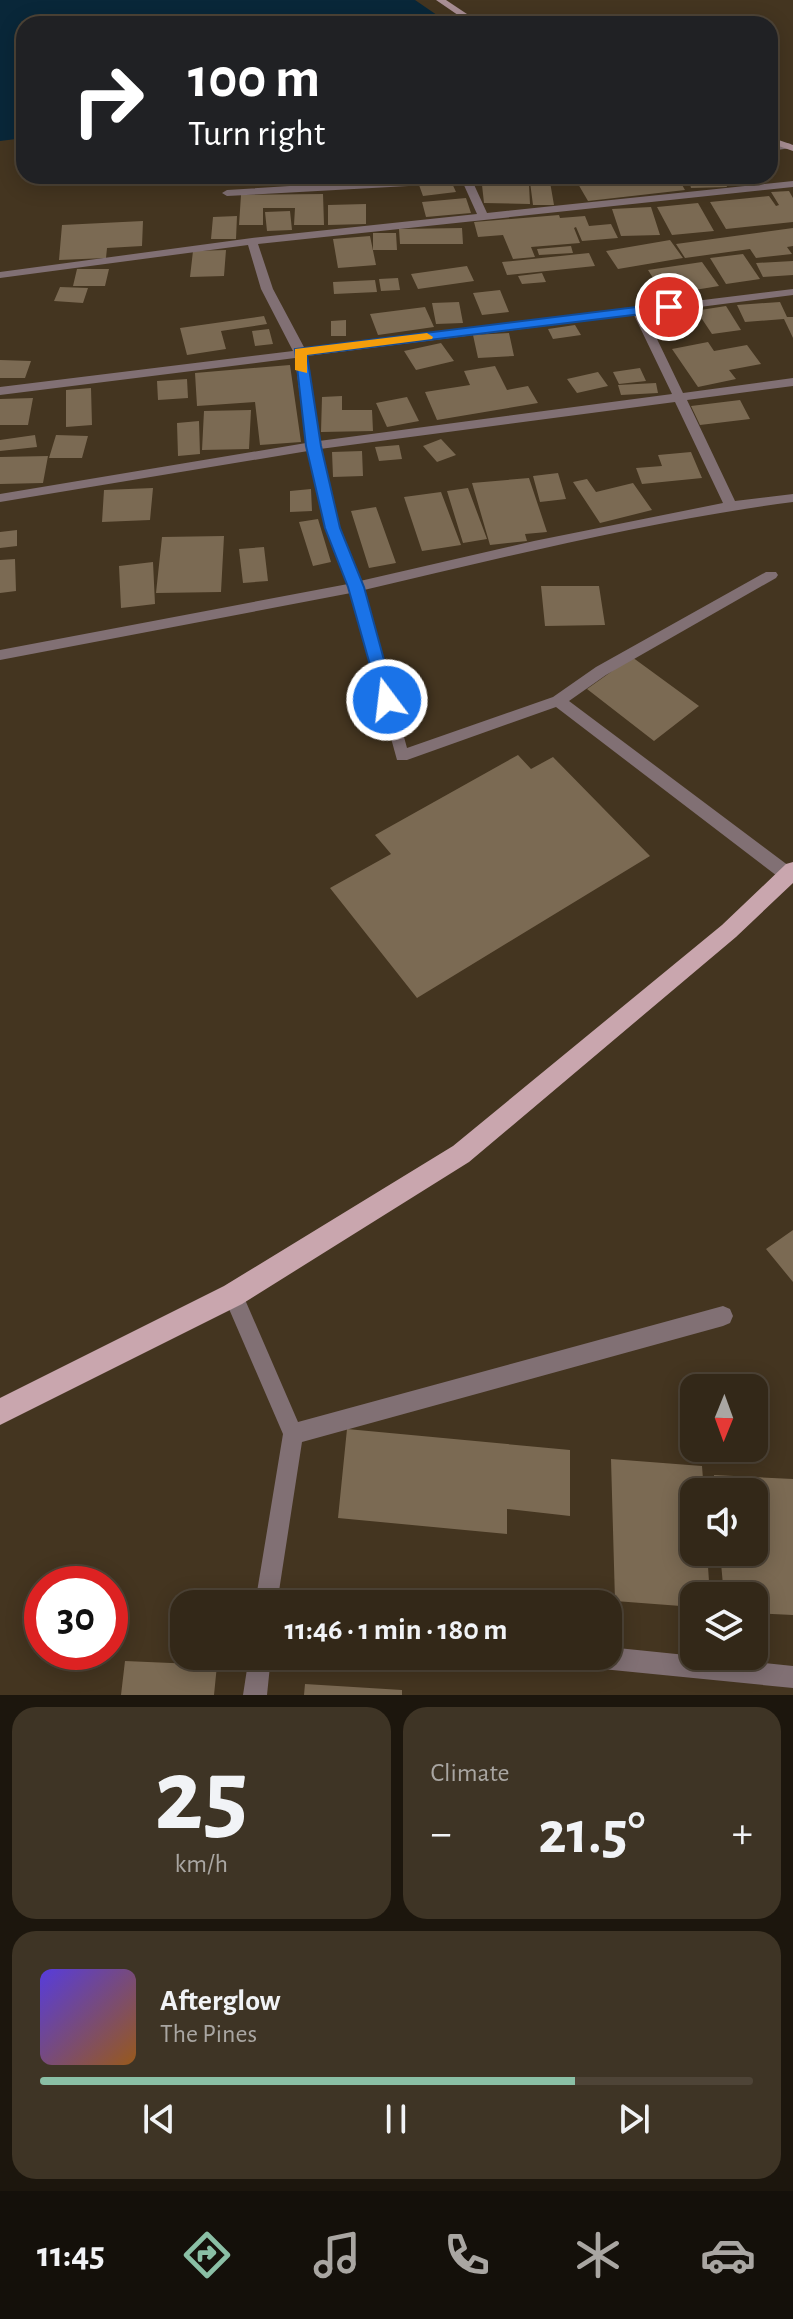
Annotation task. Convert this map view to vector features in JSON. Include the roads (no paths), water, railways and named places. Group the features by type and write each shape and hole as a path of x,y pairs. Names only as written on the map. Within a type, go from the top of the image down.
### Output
{"main road":[{"path":"0,1412 233,1295 461,1154 729,931 790,872"}],"street":[{"path":"440,0 465,16"},
{"path":"227,193 369,184"},
{"path":"469,184 483,216"},
{"path":"0,275 252,241 793,184"},
{"path":"252,241 267,289 300,352 313,446 332,528 356,587 402,756 558,701 601,671 771,575"},
{"path":"0,391 793,292"},
{"path":"638,311 731,506"},
{"path":"0,498 313,446 793,382"},
{"path":"0,655 356,587 534,546 731,506 793,498"},
{"path":"558,701 790,872"},
{"path":"233,1295 293,1434 268,1590"},
{"path":"293,1434 723,1316"},
{"path":"622,1660 793,1677"},
{"path":"255,1695 258,1670"}],"water":[{"path":"0,0 415,0 438,16 16,16 16,139 0,141"}]}
